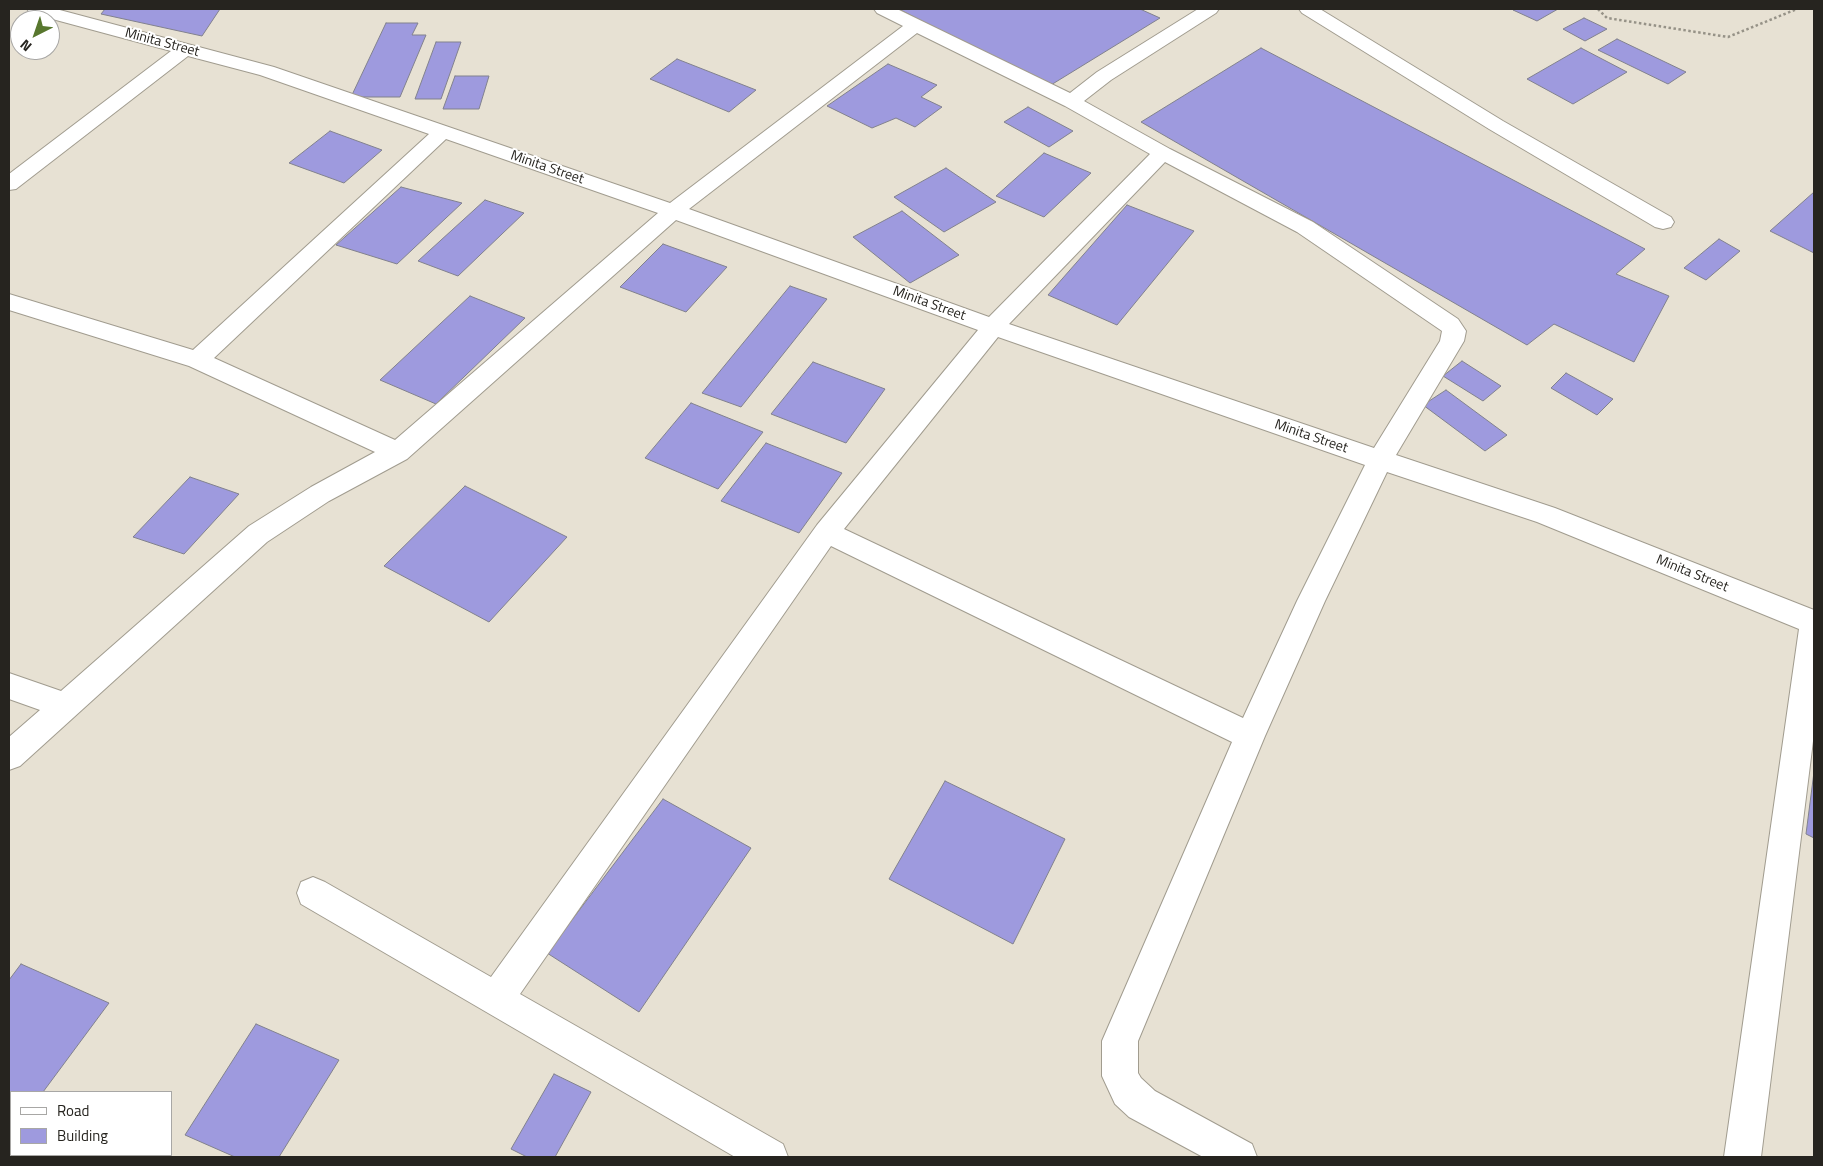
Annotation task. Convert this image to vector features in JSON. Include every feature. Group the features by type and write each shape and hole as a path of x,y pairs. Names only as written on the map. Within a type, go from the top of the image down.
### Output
{"street":[{"name":"Minita Street","path":"36,9 267,71 673,210 993,327 1546,515 1814,622"},
{"path":"883,9 1072,102 1163,153 1305,227 1450,324 1454,331 1452,341 1380,460 1312,601 1250,736 1120,1041 1120,1076 1128,1091 1142,1104 1240,1157"},
{"path":"1072,102 1104,76 1210,9"},
{"path":"1308,9 1496,125 1663,222"},
{"path":"9,756 258,534 320,494 398,452 528,340 673,210 915,26"},
{"path":"9,184 185,50"},
{"path":"197,360 442,132"},
{"path":"496,999 826,532 993,327 1163,153"},
{"path":"9,302 197,360 398,452"},
{"path":"826,532 1250,736"},
{"path":"1744,1157 1814,622"},
{"path":"9,686 65,706"},
{"path":"313,894 770,1157"}],"path":[{"path":"1598,9 1607,18 1728,37 1797,9"}],"building":[{"path":"105,9 220,9 202,36 101,14"},
{"path":"899,9 1140,9 1160,18 1046,88"},
{"path":"1558,9 1537,21 1513,10"},
{"path":"1584,18 1607,29 1585,41 1563,29"},
{"path":"386,23 418,23 412,35 426,35 400,97 351,97"},
{"path":"1617,39 1686,72 1668,84 1598,50"},
{"path":"436,42 461,42 441,99 415,99"},
{"path":"1261,48 1645,249 1616,274 1669,296 1634,362 1554,324 1527,345 1141,122"},
{"path":"1581,48 1627,72 1573,104 1527,79"},
{"path":"677,59 756,90 729,112 650,79"},
{"path":"888,64 937,85 921,97 942,107 915,127 896,118 872,128 827,106"},
{"path":"455,76 489,76 479,109 443,109"},
{"path":"1028,107 1073,131 1049,147 1004,122"},
{"path":"330,131 382,150 344,183 289,163"},
{"path":"1044,153 1091,173 1044,217 996,196"},
{"path":"946,168 996,202 944,232 894,197"},
{"path":"401,187 462,203 397,264 336,245"},
{"path":"1814,192 1814,253 1770,231"},
{"path":"485,200 524,213 458,276 418,261"},
{"path":"1127,205 1194,231 1117,325 1048,295"},
{"path":"902,211 959,255 910,283 853,237"},
{"path":"1719,239 1740,251 1706,280 1684,268"},
{"path":"663,244 727,267 686,312 620,287"},
{"path":"790,286 827,299 741,407 702,393"},
{"path":"470,296 525,318 436,404 380,380"},
{"path":"1462,361 1501,386 1483,401 1443,376"},
{"path":"813,362 885,389 846,443 771,414"},
{"path":"1566,373 1613,399 1597,415 1551,388"},
{"path":"1446,390 1507,435 1485,451 1423,405"},
{"path":"691,403 763,432 718,489 645,458"},
{"path":"766,443 842,473 799,533 721,501"},
{"path":"190,477 239,494 184,554 133,537"},
{"path":"465,486 567,537 489,622 384,566"},
{"path":"1814,772 1814,838 1806,834"},
{"path":"945,781 1065,839 1013,944 889,879"},
{"path":"663,799 751,848 639,1012 547,953"},
{"path":"21,964 109,1003 44,1091 10,1091 9,1095 9,980"},
{"path":"256,1024 339,1060 279,1157 235,1157 185,1135"},
{"path":"554,1074 591,1092 555,1157 527,1157 511,1149"}]}
